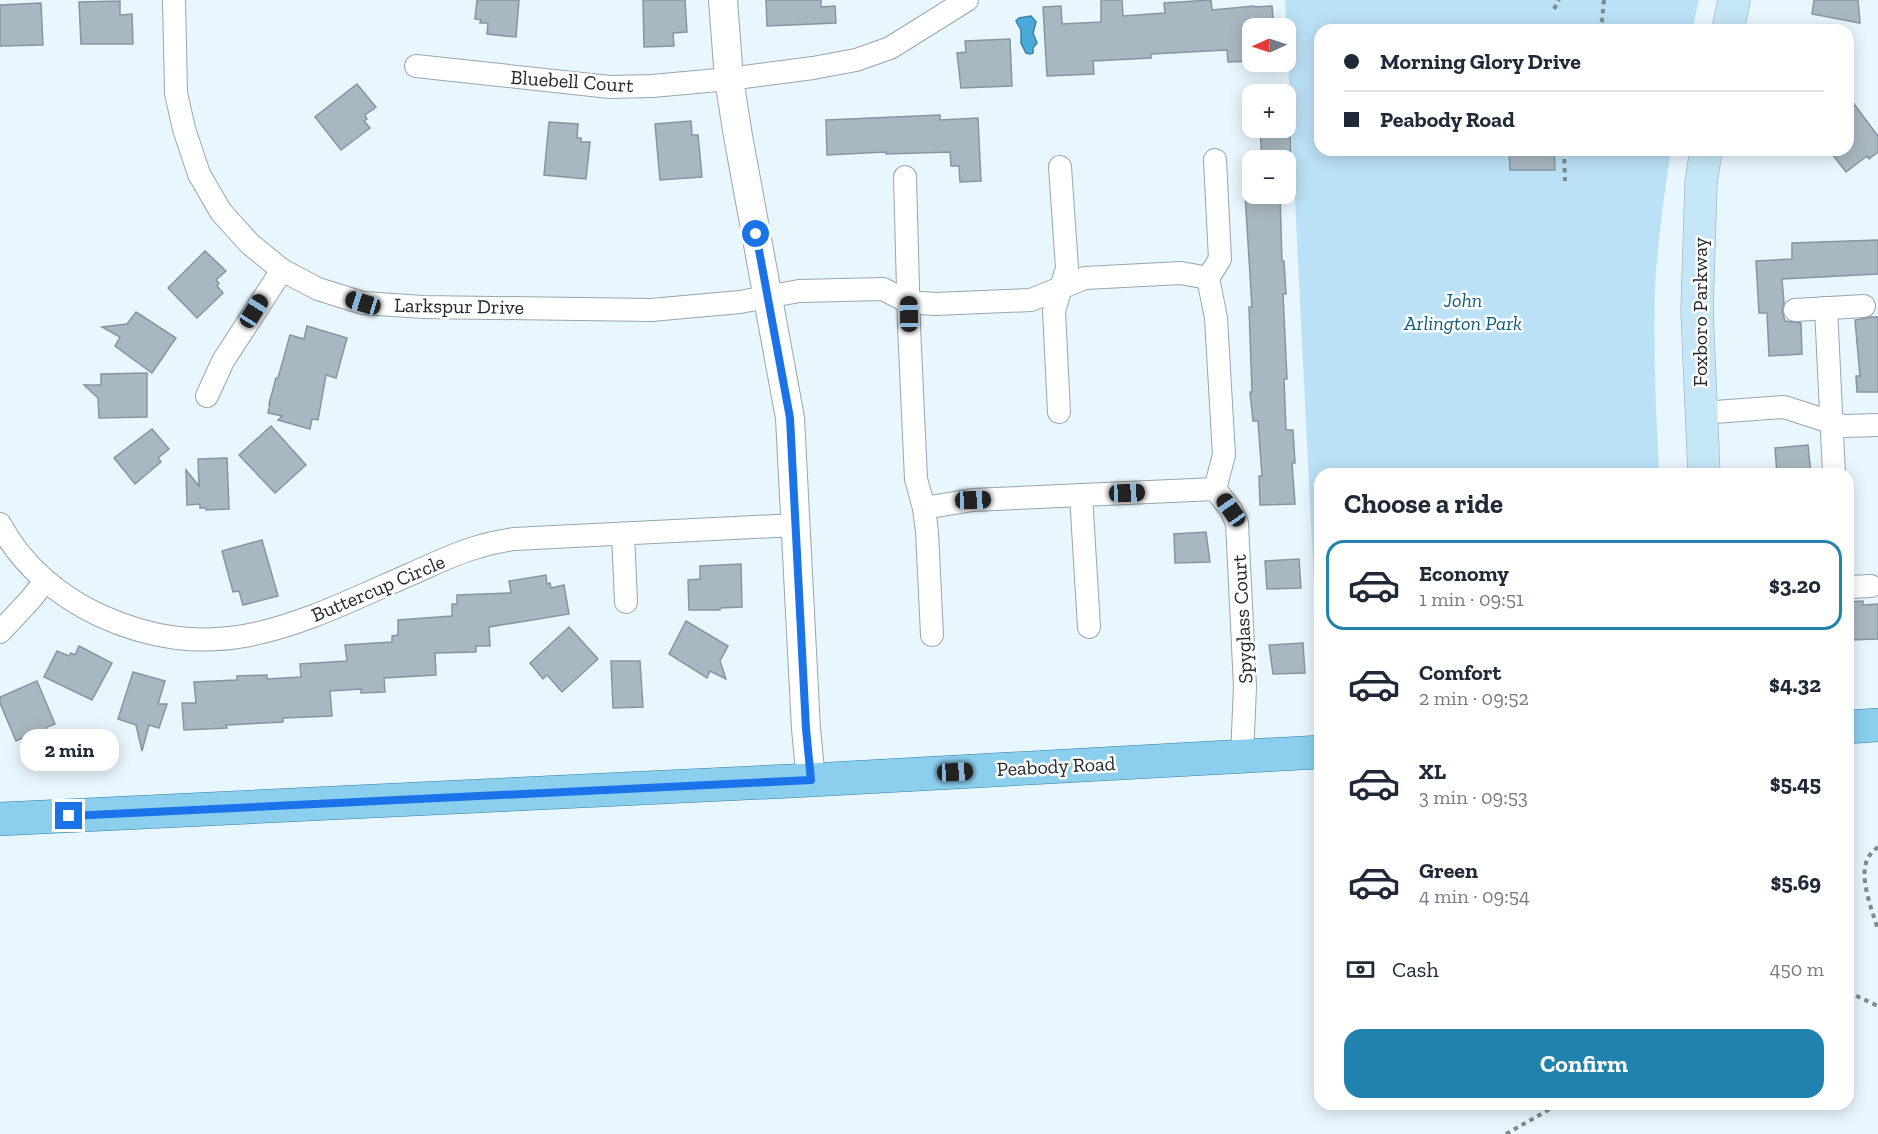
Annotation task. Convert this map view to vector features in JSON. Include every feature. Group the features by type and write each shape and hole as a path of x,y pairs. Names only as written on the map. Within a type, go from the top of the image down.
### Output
{"main road":[{"path":"1729,24 1734,0"},
{"name":"Foxboro Parkway","path":"1704,468 1697,311 1701,183 1705,156"},
{"path":"1854,727 1878,725"},
{"name":"Peabody Road","path":"0,819 811,780 1314,752"}],"street":[{"name":"Larkspur Drive","path":"174,0 176,93 184,129 199,174 220,212 250,244 282,270 318,290 363,303 423,307 651,310 740,302 799,291 883,289 908,302"},
{"path":"723,0 729,79 738,136 790,418 806,729 811,780"},
{"name":"Bluebell Court","path":"416,66 610,87 652,86 729,79 856,60 890,48 967,0"},
{"path":"924,508 973,500 1215,489 1224,455 1216,318 1208,278 1220,259 1215,160"},
{"path":"1059,412 1054,311 1066,268 1060,167"},
{"path":"905,177 916,480 924,508 932,635"},
{"path":"207,396 224,361 282,270"},
{"path":"908,302 935,304 1031,300 1085,279 1181,273 1208,278"},
{"path":"1796,310 1864,306"},
{"path":"1826,308 1834,468"},
{"path":"1701,413 1784,407 1843,426 1878,425"},
{"name":"Spyglass Court","path":"1215,489 1231,510 1237,523 1245,687 1242,756"},
{"path":"1081,495 1089,627"},
{"name":"Buttercup Circle","path":"0,524 45,581 66,597 124,626 193,639 225,639 280,629 476,547 513,539 796,525"},
{"path":"623,534 626,602"},
{"path":"0,632 45,581"},
{"path":"1854,587 1871,586"}],"path":[{"path":"1554,9 1559,0"},
{"path":"1600,24 1604,0"},
{"path":"1564,156 1565,181"},
{"path":"1878,848 1867,858 1864,881 1878,929"},
{"path":"1854,995 1878,1006"},
{"path":"1506,1134 1548,1110"}],"green space":[{"name":"John Arlington Park","path":"1285,0 1699,0 1693,24 1314,24 1314,156 1670,156 1655,286 1659,468 1314,468 1314,582 1295,204 1296,150 1292,150 1292,138 1296,138 1296,84 1289,84 1289,72 1296,72 1296,18 1286,18"}],"water":[{"path":"1031,16 1036,22 1033,33 1037,43 1033,48 1033,53 1030,54 1026,53 1021,43 1021,30 1016,21 1019,18"}],"building":[{"path":"477,0 519,0 516,37 487,34 488,23 480,23 481,20 475,19"},
{"path":"643,0 685,0 687,32 673,33 674,46 644,47"},
{"path":"766,0 821,0 821,7 835,6 836,23 767,26"},
{"path":"1101,0 1122,0 1123,16 1165,13 1164,3 1211,0 1212,10 1272,6 1273,18 1242,18 1242,61 1228,62 1227,50 1151,54 1151,58 1093,61 1094,74 1047,76 1043,7 1061,6 1062,24 1101,22"},
{"path":"1814,0 1858,0 1860,23 1812,14"},
{"path":"120,1 120,15 132,14 133,44 81,44 79,2"},
{"path":"41,3 43,45 0,46 0,5"},
{"path":"1010,39 1012,86 961,88 957,53 966,52 965,41"},
{"path":"357,84 376,107 365,115 367,119 364,121 370,128 341,150 315,117"},
{"path":"1854,104 1878,136 1878,152 1869,159 1867,156 1846,172 1834,156 1854,156"},
{"path":"940,115 940,120 978,118 981,181 960,182 959,166 951,166 950,152 827,155 826,120"},
{"path":"691,121 692,135 698,135 702,177 660,180 655,124"},
{"path":"549,122 578,124 577,138 581,138 581,142 590,142 586,179 544,175"},
{"path":"1261,138 1290,138 1291,150 1261,150"},
{"path":"1509,156 1554,156 1555,170 1510,170"},
{"path":"1246,204 1280,204 1282,261 1284,261 1286,294 1283,294 1287,379 1284,379 1286,430 1293,430 1295,463 1292,463 1295,504 1260,505 1259,476 1262,476 1258,421 1253,421 1250,392 1252,392 1249,307 1252,307"},
{"path":"1878,240 1878,274 1782,279 1784,303 1782,311 1785,321 1801,323 1802,354 1769,356 1767,313 1759,313 1756,261 1792,259 1792,243"},
{"path":"205,251 226,271 216,280 219,283 217,286 223,293 197,318 168,288"},
{"path":"136,312 176,338 152,373 115,346 120,337 102,327 127,324"},
{"path":"1878,317 1878,392 1857,392 1856,376 1860,376 1855,320"},
{"path":"307,326 347,338 336,378 326,375 318,420 312,419 310,429 278,420 282,416 268,413 276,378 278,378 290,335 304,339"},
{"path":"147,373 147,417 99,418 98,398 84,385 101,385 101,374"},
{"path":"271,426 306,465 275,493 239,455"},
{"path":"152,429 169,449 158,458 161,462 135,484 114,458"},
{"path":"1808,445 1810,468 1777,468 1775,448"},
{"path":"227,458 229,509 206,510 206,508 200,508 200,504 187,505 186,470 199,486 198,459"},
{"path":"1206,532 1210,562 1175,563 1174,534"},
{"path":"262,540 278,596 243,605 239,591 233,592 222,551"},
{"path":"1299,559 1301,588 1267,589 1265,561"},
{"path":"741,564 742,607 689,610 688,580 700,579 700,566"},
{"path":"546,575 547,584 550,583 551,588 564,585 569,614 489,627 490,646 476,646 476,652 435,653 436,675 384,678 385,692 361,693 361,689 330,691 332,716 283,718 283,722 184,730 182,703 196,703 194,682 237,680 237,676 267,675 267,679 301,677 300,664 347,661 345,645 392,642 392,636 398,635 398,620 452,616 452,604 457,604 457,595 511,593 509,581"},
{"path":"1863,601 1863,605 1878,604 1878,639 1854,640 1854,602"},
{"path":"686,621 728,646 720,661 726,679 710,671 707,678 669,654"},
{"path":"569,627 598,659 562,692 547,675 543,679 530,663"},
{"path":"1303,643 1305,673 1273,674 1269,645"},
{"path":"79,646 112,663 92,700 44,677 57,651 69,656 71,653 75,655"},
{"path":"611,661 640,661 643,707 613,708"},
{"path":"133,672 165,681 158,704 167,704 159,728 149,725 142,751 136,725 118,719"},
{"path":"37,681 55,724 47,727 42,741 35,737 27,740 25,737 16,741 0,703 0,697"}],"route":[{"path":"69,816 811,780 806,729 790,418 756,234"}]}
